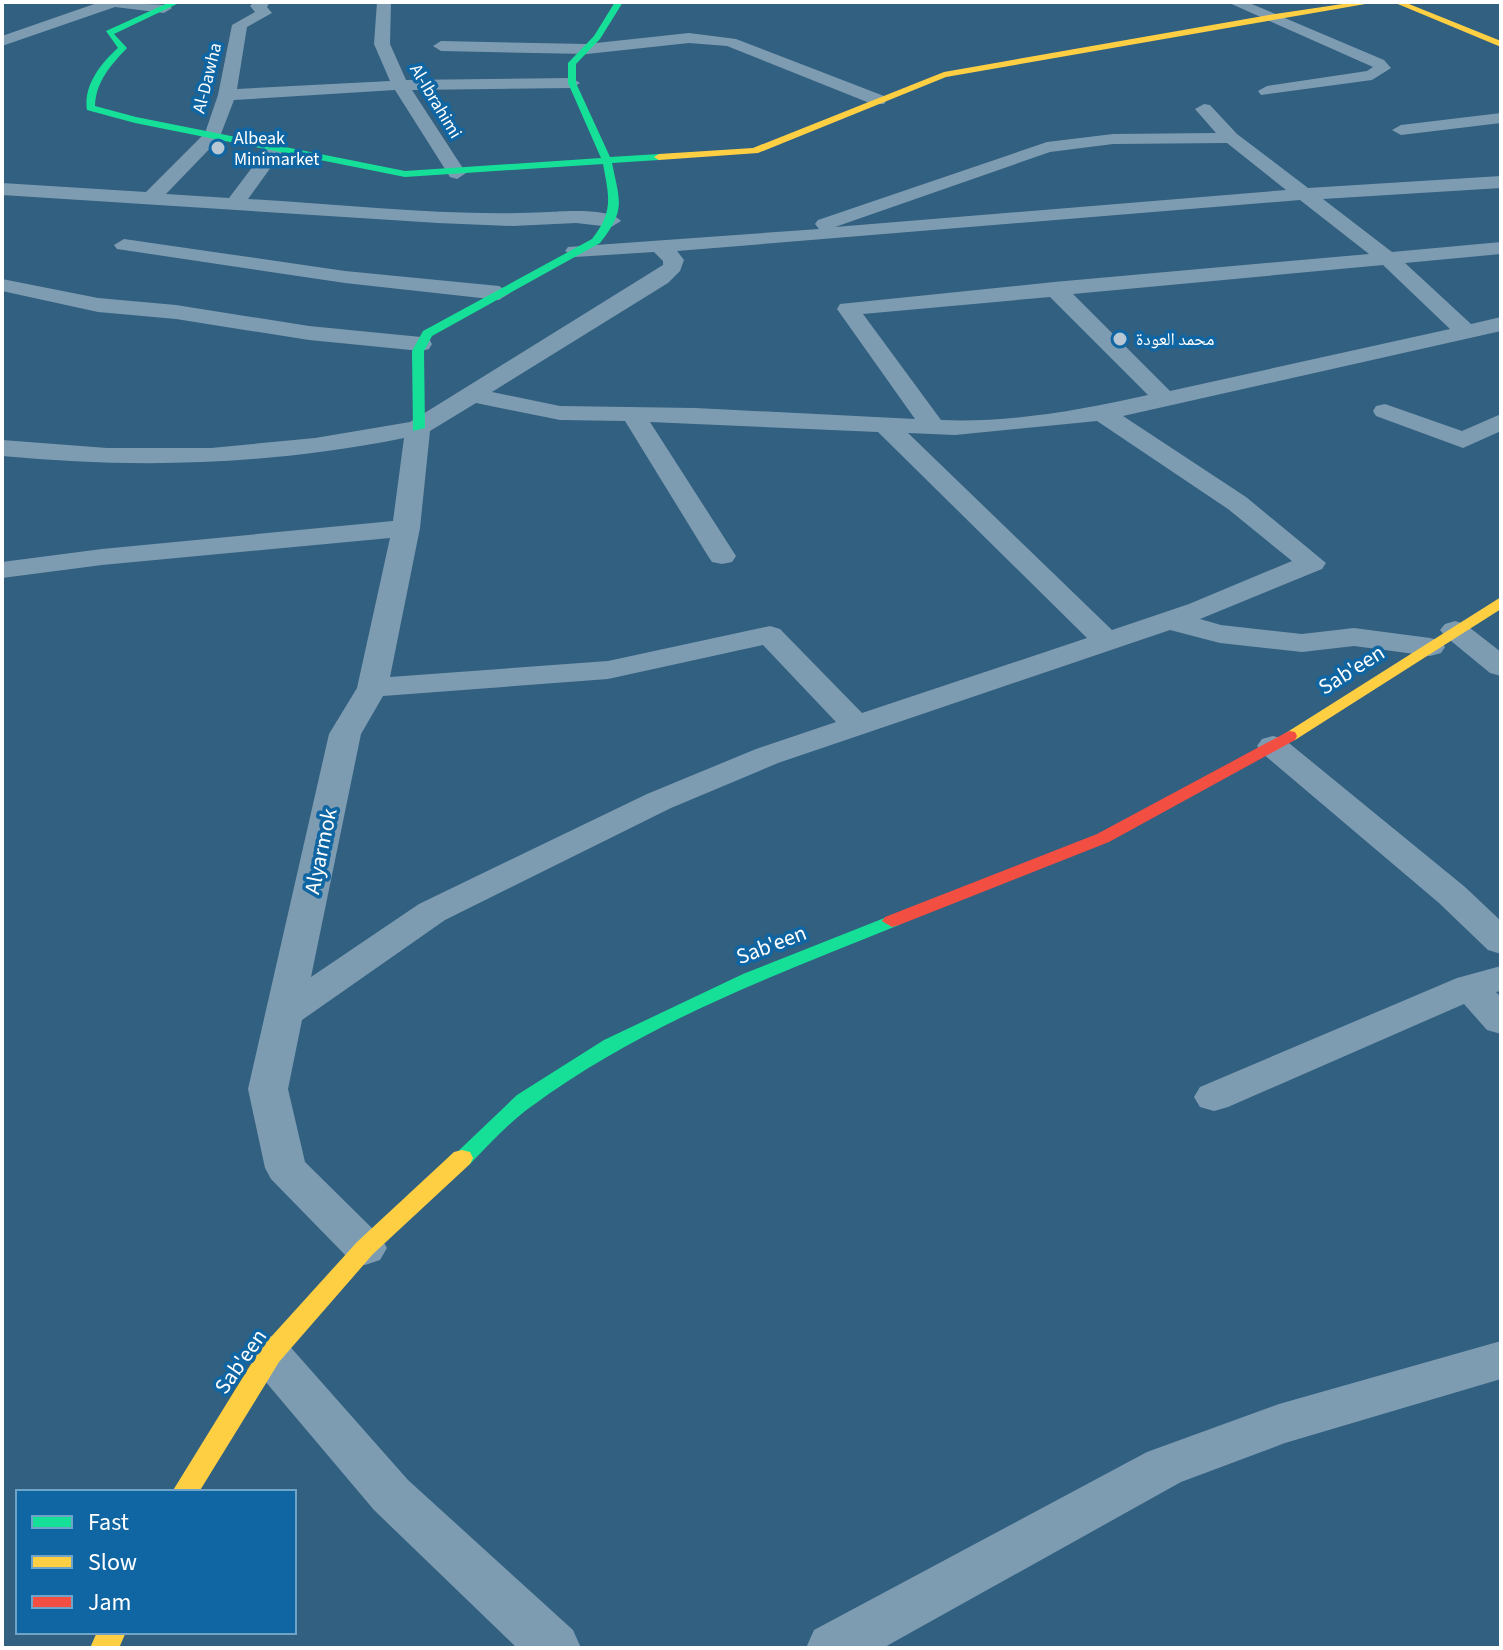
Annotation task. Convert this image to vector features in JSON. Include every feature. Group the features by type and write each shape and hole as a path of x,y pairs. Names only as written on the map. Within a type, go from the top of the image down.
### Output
{"street":[{"path":"2,41 113,2 170,5"},
{"name":"Al-Dawha","path":"213,135 227,95 240,25 264,13 258,6 263,2"},
{"name":"Al-Ibrahimi","path":"384,2 382,44 400,85 457,173"},
{"path":"2,285 98,305 176,312 309,333 421,344 427,334 575,251 608,227 615,201 607,161 572,83 572,63 587,49 619,2"},
{"path":"1234,2 1383,68 1372,75 1267,91"},
{"path":"170,5 109,33 123,48 111,57 88,104 100,112 405,174 457,173 755,151 944,75 980,66 1373,2"},
{"path":"1397,2 1501,44"},
{"path":"441,46 587,49 689,38 720,40 878,100"},
{"path":"227,95 400,85 572,83"},
{"path":"1204,109 1231,138 1386,257 1466,331"},
{"path":"1401,130 1501,118"},
{"path":"150,199 213,135"},
{"path":"780,238 1047,147 1113,139 1231,138"},
{"path":"233,206 275,149"},
{"path":"575,251 780,238 1306,194 1501,182"},
{"path":"2,189 233,206 513,220 576,217 608,227"},
{"path":"124,245 345,277 499,293"},
{"path":"2,448 118,458 220,455 344,444 418,428 660,278 673,267 674,260 660,246"},
{"path":"934,427 848,309 1501,248"},
{"path":"1054,288 1165,399"},
{"path":"471,394 538,411 934,427 1028,423 1102,413 1501,324"},
{"name":"Alyarmok","path":"365,1248 286,1168 268,1089 345,734 372,688 406,528 418,428 421,344"},
{"path":"1385,411 1463,440 1501,421"},
{"path":"284,1014 432,912 659,801 767,756 1168,620 1312,563 1237,503 1102,413"},
{"path":"633,414 722,556"},
{"path":"885,425 1107,641"},
{"path":"2,570 102,557 406,528"},
{"name":"Sab'een","path":"186,1490 270,1355 365,1248 524,1101 643,1027 746,979 1103,838 1273,746 1500,603"},
{"path":"1168,620 1220,634 1302,643 1354,637 1443,638 1501,667"},
{"path":"372,688 608,670 770,635 857,726"},
{"path":"1273,746 1452,895 1501,942"},
{"path":"1214,1097 1486,982 1501,1021"},
{"path":"270,1355 391,1495 554,1648"},
{"path":"833,1648 1164,1467 1279,1424 1501,1360"}],"traffic: fast":[{"path":"177,2 109,33 123,48 100,75 92,91 90,108 135,120 405,174 659,157"},
{"path":"418,428 418,351 427,334 596,241 611,222 615,201 607,161 572,83 572,63 597,37 619,2"},
{"path":"462,1158 525,1100 611,1045 703,999 892,921"}],"traffic: slow":[{"path":"659,157 755,151 944,75 1269,17 1373,2"},
{"path":"1397,2 1501,44"},
{"path":"1289,736 1501,602"},
{"path":"186,1490 270,1355 365,1248 462,1158"},
{"path":"104,1648 111,1634"}],"traffic: jam":[{"path":"892,921 1103,838 1289,736"}],"place":[{"name":"Albeak Minimarket","path":"218,148"},
{"name":"محمد العودة","path":"1120,339"}]}
